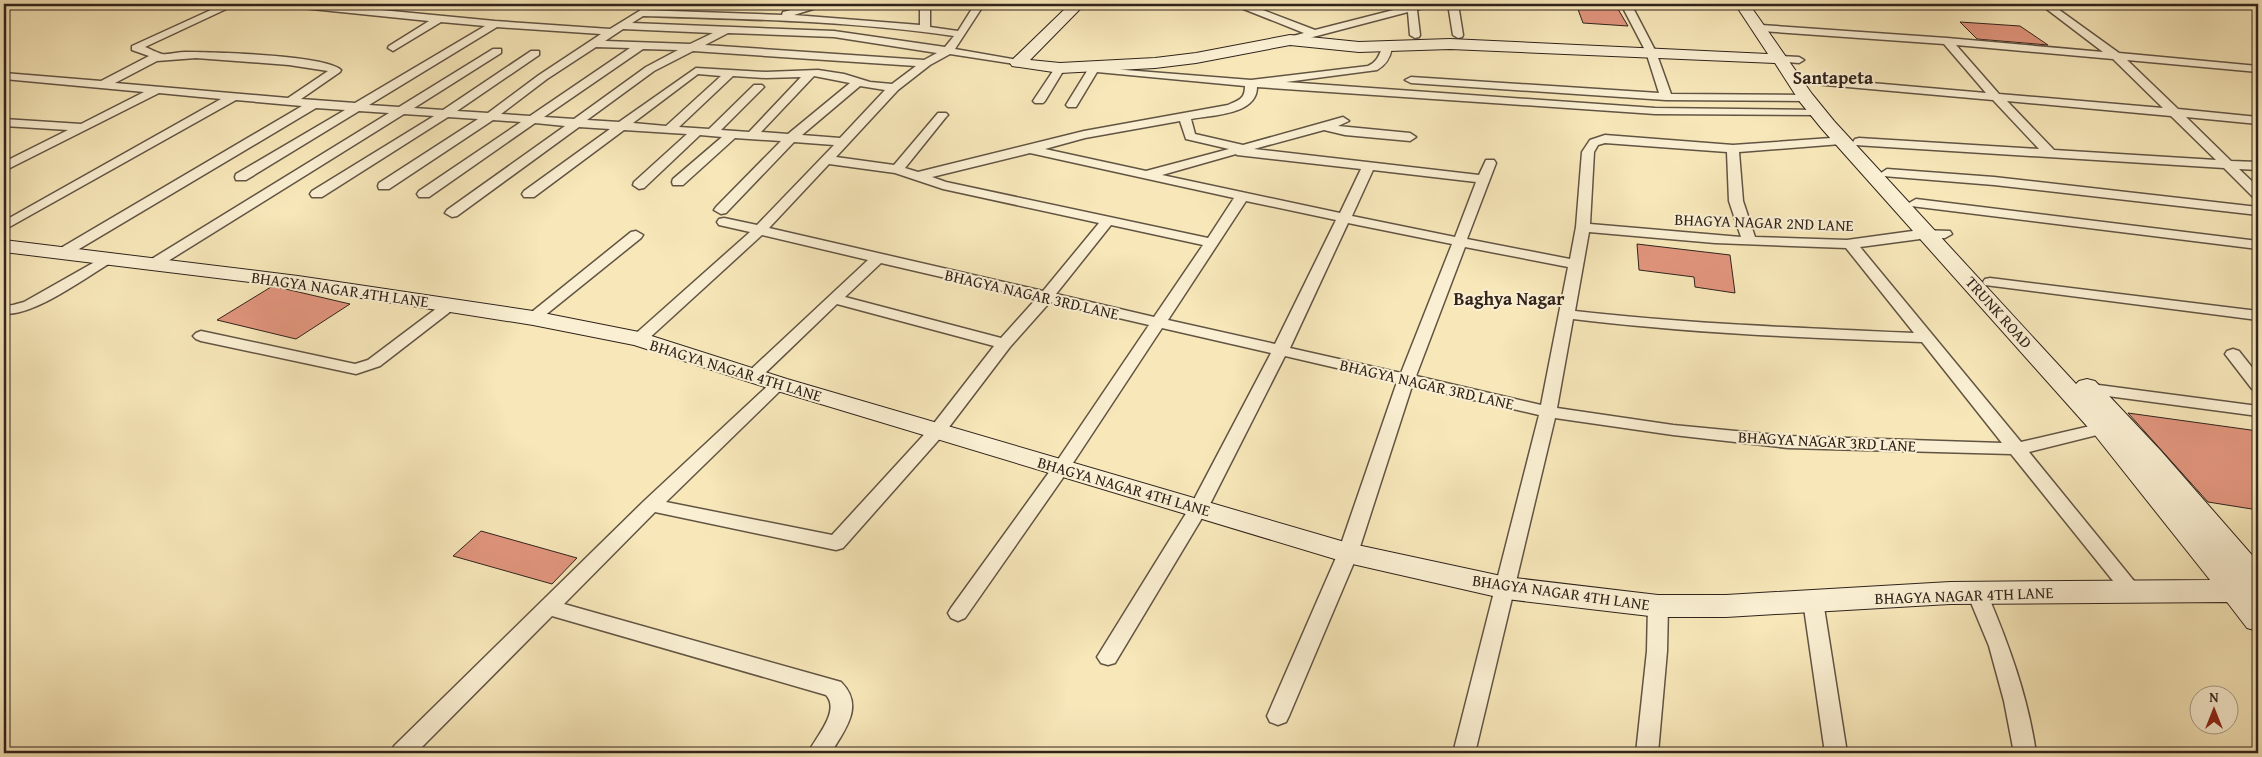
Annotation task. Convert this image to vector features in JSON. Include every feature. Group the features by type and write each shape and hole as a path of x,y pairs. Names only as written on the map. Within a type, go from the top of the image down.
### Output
{"main road":[{"path":"1018,63 1078,4"},
{"name":"TRUNK ROAD","path":"1742,4 1769,28 1813,97 1850,141 1935,234 2246,594 2258,620"},
{"path":"1755,4 1769,28"},
{"path":"1018,63 1060,68 1092,69 1196,58 1290,40 1359,47 1387,48 1450,44 1652,52 1790,60"},
{"path":"1813,97 1850,141 1887,173 1916,203 1935,234 1990,282 2091,390 2152,457 2258,581"},
{"name":"BHAGYA NAGAR 4TH LANE","path":"4,246 155,263 450,305 533,318 639,339 779,384 1348,553 1506,588 1658,606 1726,606 1976,593 2133,592 2246,594"}],"street":[{"path":"4,6 10,4"},
{"path":"154,58 155,54 136,48 232,4"},
{"path":"292,4 495,24 611,32"},
{"path":"775,17 824,4"},
{"path":"924,27 925,4"},
{"path":"1290,40 1427,4"},
{"path":"1453,4 1458,35"},
{"path":"1626,4 1652,52 1666,97"},
{"path":"2045,4 2117,58 2258,194"},
{"path":"639,339 761,229 894,88 926,63 948,50 978,6"},
{"path":"1244,6 1316,34"},
{"path":"1412,8 1414,35"},
{"path":"384,186 490,117 544,77 641,13 775,17 924,27 960,34"},
{"path":"452,212 650,69 727,30 745,16"},
{"path":"393,48 440,18"},
{"path":"668,130 732,74 816,20"},
{"path":"241,177 495,24"},
{"path":"620,26 797,32 870,38 1018,63"},
{"path":"1769,28 1947,41 2117,58 2258,69"},
{"path":"1947,41 1996,97 2050,153"},
{"path":"594,44 766,51 926,63"},
{"path":"424,194 639,47"},
{"path":"1251,83 1369,69 1381,64 1386,55 1387,48"},
{"path":"155,263 498,51"},
{"path":"317,194 445,114 535,53"},
{"path":"102,85 154,58 185,55 326,66 336,70 291,101"},
{"path":"1039,101 1060,68"},
{"path":"1072,105 1092,69 1251,83 1655,111 1813,97"},
{"path":"529,194 694,73 705,71 732,74 811,73 844,77 857,83 894,88"},
{"path":"751,136 811,73"},
{"path":"4,76 358,108 844,142"},
{"path":"1411,80 1666,97 1996,97 2258,120"},
{"path":"790,138 857,83"},
{"path":"918,176 1102,131 1185,118 1241,105 1247,101 1251,93 1251,83"},
{"path":"711,133 758,87"},
{"path":"4,167 80,127 159,89"},
{"path":"4,226 235,96"},
{"path":"64,252 314,104"},
{"path":"898,169 942,115"},
{"path":"1185,118 1190,136 1241,150 1369,166 1487,171 1406,380 1348,553 1278,716"},
{"path":"1147,175 1342,121"},
{"path":"5,122 80,127"},
{"path":"1324,126 1345,131 1410,137"},
{"path":"639,185 696,132"},
{"path":"678,182 732,134"},
{"name":"BHAGYA NAGAR 3RD LANE","path":"790,138 722,216 761,229 878,258 1548,412 1674,430 1788,442 2017,450 2103,428"},
{"path":"1464,753 1548,412 1582,227 1588,152 1594,142 1605,139 1734,149 1850,141 2258,166"},
{"path":"1031,149 1242,197 1459,243 1576,264"},
{"path":"1734,149 1736,201 1749,241"},
{"path":"828,160 898,169 944,185 1212,242"},
{"path":"1108,657 1199,508 1280,351 1342,217 1369,166"},
{"path":"1887,173 1994,181 2258,211"},
{"path":"958,613 1061,468 1160,323 1242,197"},
{"path":"1916,203 2258,246"},
{"path":"652,505 836,543 936,431 1004,344 1046,297 1107,221"},
{"name":"BHAGYA NAGAR 2ND LANE","path":"1582,227 1657,236 1850,244 1935,234"},
{"path":"533,318 636,235"},
{"path":"1850,244 2133,592"},
{"path":"4,310 15,310 29,305 107,258"},
{"path":"753,376 878,258"},
{"path":"1990,282 2258,316"},
{"path":"834,299 1004,344"},
{"path":"201,336 356,369 374,363 450,305"},
{"path":"1566,314 1649,324 1730,330 1926,338"},
{"path":"2233,354 2258,385"},
{"path":"402,753 652,505 779,384"},
{"path":"2091,390 2258,411"},
{"path":"1976,593 1999,646 2015,701 2025,753"},
{"path":"1813,601 1836,753"},
{"path":"1646,753 1657,651 1658,606"},
{"path":"548,608 834,688 842,694 844,702 842,711 819,753"}],"building":[{"path":"1576,4 1615,4 1628,26 1583,23"},
{"path":"1960,22 2020,26 2048,45 1977,39"},
{"path":"1637,244 1730,255 1735,293 1695,287 1694,277 1639,270"},
{"path":"271,287 350,304 296,339 217,320"},
{"path":"2128,413 2258,431 2258,510 2208,502"},
{"path":"481,531 577,558 552,584 453,556"}],"district":[{"name":"Santapeta","path":"1833,78"},
{"name":"Baghya Nagar","path":"1509,299"}]}
